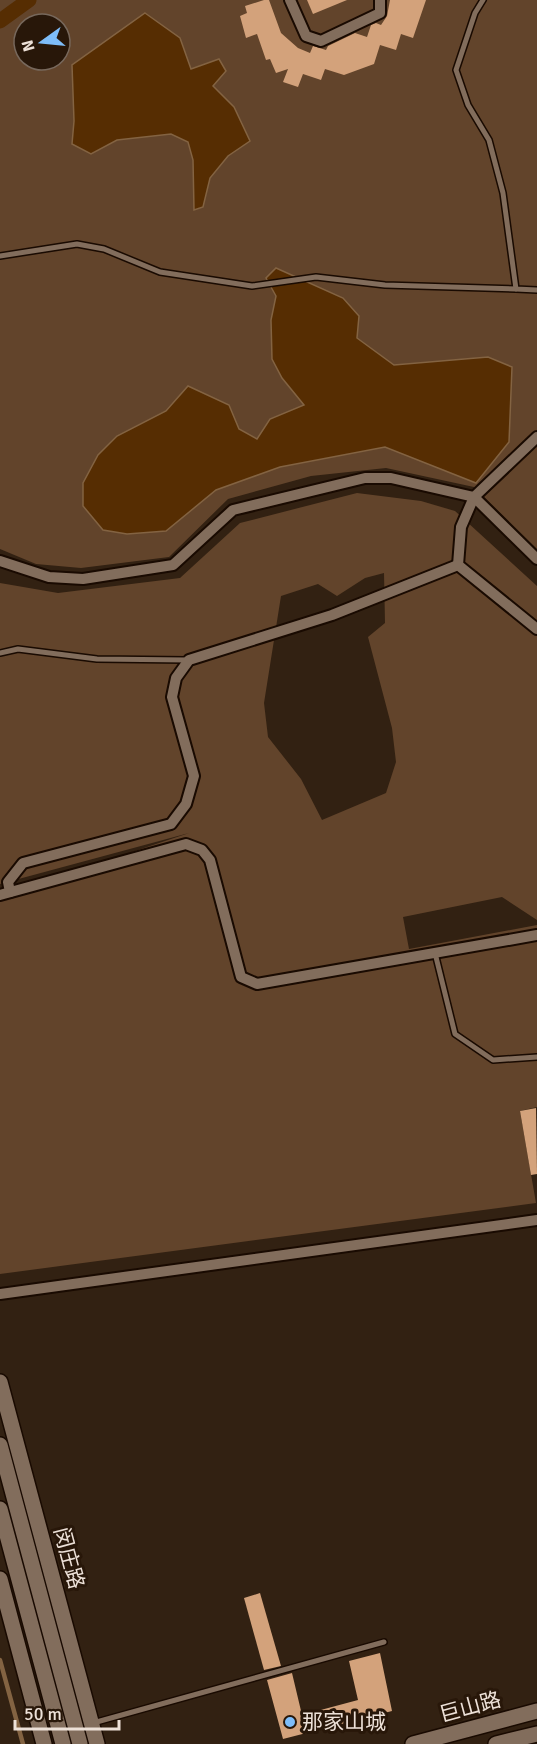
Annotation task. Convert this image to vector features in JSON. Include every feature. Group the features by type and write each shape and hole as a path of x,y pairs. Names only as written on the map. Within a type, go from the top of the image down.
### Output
{"main road":[{"name":"闵庄路","path":"0,1382 97,1744"},
{"name":"闵庄路","path":"0,1445 80,1744"},
{"path":"0,1509 63,1744"},
{"path":"0,1579 44,1744"},
{"name":"巨山路","path":"413,1744 537,1711"},
{"name":"巨山路","path":"496,1744 537,1734"}],"street":[{"path":"290,0 306,36 321,41 380,13 380,0"},
{"path":"458,565 461,527 474,496 537,437"},
{"path":"0,561 50,577 83,579 173,565 233,510 364,478 391,478 474,496 537,559"},
{"path":"458,565 537,629"},
{"path":"458,565 332,615 189,660 176,678 172,697 194,776 186,804 171,824 23,862 8,882 5,894 186,844 202,849 210,860 241,977 257,984 537,935"},
{"path":"0,1294 537,1220"}],"lane":[{"path":"483,0 475,13 456,70 468,105 489,140 503,193 516,289"},
{"path":"0,256 77,244 104,249 160,272 252,286 316,277 385,285 537,290"},
{"path":"0,653 18,648 97,659 189,660"},
{"path":"435,953 455,1034 493,1060 537,1057"},
{"path":"92,1723 384,1642"}],"shaded area":[{"path":"0,0 537,0 537,549 474,487 386,468 311,476 228,499 169,557 81,568 36,564 0,549"},
{"path":"145,13 180,38 191,69 219,59 226,71 213,86 234,107 250,141 228,156 210,178 203,207 194,210 193,160 188,142 171,134 117,140 91,154 72,144 74,121 72,65"},
{"path":"276,268 343,298 359,316 357,338 394,365 488,357 512,367 509,442 476,483 385,447 280,467 216,490 166,531 127,534 103,530 83,506 83,483 98,455 117,436 166,411 188,386 229,405 239,429 257,439 270,419 304,405 282,378 272,359 271,320 276,296 266,278"},
{"path":"357,493 421,501 455,511 537,586 537,920 502,897 403,917 409,949 537,925 537,1107 520,1111 536,1203 0,1274 0,896 189,833 0,884 0,583 58,593 180,578 240,523","holes":["384,573 385,623 368,637 392,728 396,762 386,793 322,820 301,779 268,737 264,703 281,596 318,584 337,596 365,578"]}],"building":[{"path":"269,0 281,33 298,48 310,53 313,46 326,50 328,46 355,33 367,37 371,25 376,23 381,25 387,16 390,0 426,0 413,38 401,34 396,50 380,45 374,64 344,75 325,69 321,80 303,74 298,87 283,82 288,69 276,73 270,59 266,60 257,34 246,38 240,16 247,13 245,6"},
{"path":"307,0 347,0 313,14"},
{"path":"536,1108 537,1174 531,1175 520,1111"},
{"path":"260,1593 281,1666 264,1670 244,1598"},
{"path":"380,1653 392,1711 283,1739 267,1680 292,1673 302,1715 358,1700 349,1661"}],"waterway":[{"path":"0,21 29,0"},
{"path":"0,1660 23,1744"}],"place":[{"name":"那家山城","path":"290,1722"}]}
